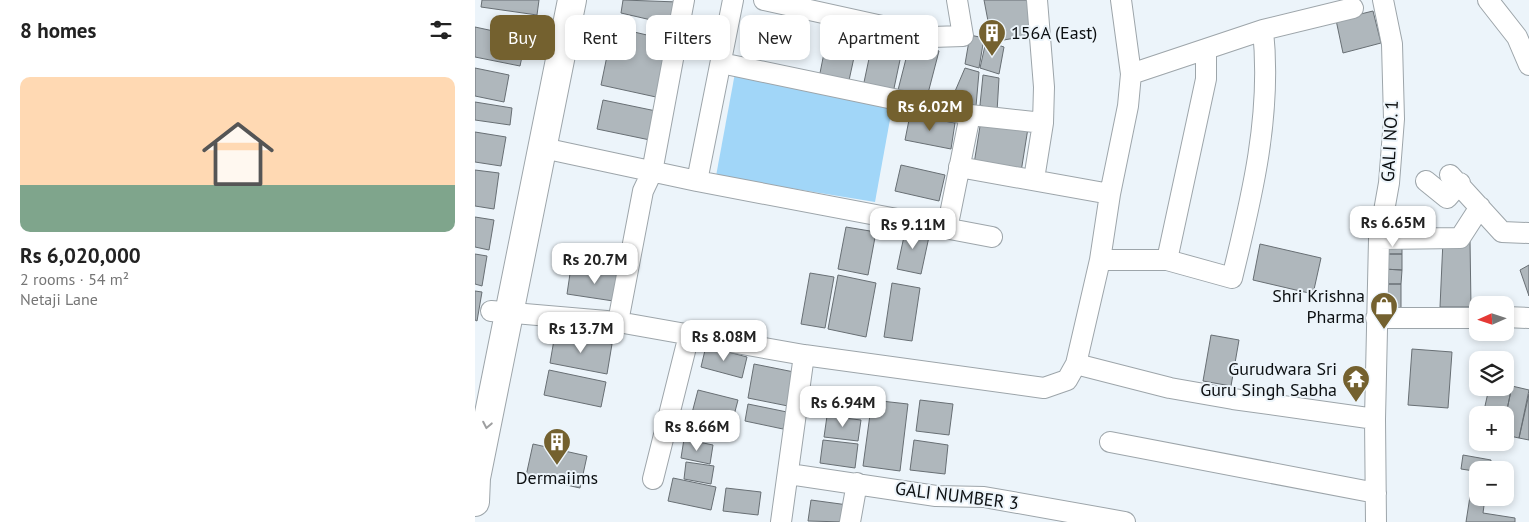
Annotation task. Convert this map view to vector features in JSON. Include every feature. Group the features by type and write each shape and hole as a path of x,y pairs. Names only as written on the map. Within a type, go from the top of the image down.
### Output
{"street":[{"path":"475,502 476,472 500,311 557,0"},
{"path":"475,397 543,148 573,0"},
{"path":"618,322 643,191 652,172 684,0"},
{"path":"697,181 733,0"},
{"path":"764,0 932,37 963,36 957,0"},
{"path":"1034,179 1043,123 1044,87 1037,0"},
{"name":"GALI NO. 1","path":"1376,522 1376,318 1379,239 1389,184 1394,118 1392,44 1383,0"},
{"path":"1487,0 1517,37 1529,65"},
{"path":"500,311 618,322 804,355 1044,388 1057,386 1067,380 1076,364 1100,260 1110,194 1128,106 1131,74 1127,2"},
{"path":"1131,74 1263,30 1353,8"},
{"path":"1100,260 1167,260 1232,278 1248,212 1264,120 1267,63 1263,30"},
{"path":"1167,260 1206,79 1206,49"},
{"path":"721,63 969,115 1043,123"},
{"path":"947,229 969,115"},
{"path":"543,148 697,181 992,237"},
{"path":"959,167 1110,194"},
{"path":"1427,182 1447,198 1455,179 1502,232 1529,233"},
{"path":"1379,239 1460,238 1480,207"},
{"path":"1376,318 1469,318"},
{"path":"1514,318 1529,318"},
{"path":"653,479 689,335"},
{"path":"781,522 804,355"},
{"path":"1076,364 1170,388 1375,419"},
{"path":"1110,442 1376,492"},
{"name":"GALI NUMBER 3","path":"789,474 936,496 984,496 1125,522"},
{"path":"850,522 857,483"}],"shaded area":[{"path":"735,73 893,103 875,202 716,176"}],"building":[{"path":"482,0 539,0 537,15 481,7"},
{"path":"623,0 678,2 675,15 646,15 646,19 621,13"},
{"path":"984,0 1027,0 1033,35 992,42"},
{"path":"1373,11 1381,43 1343,53 1336,20"},
{"path":"475,27 490,30 490,60 475,57"},
{"path":"636,32 646,35 646,60 664,60 656,97 601,85 606,60 636,60"},
{"path":"970,35 984,38 979,68 965,64"},
{"name":"156A (East)","path":"986,41 1004,47 999,74 980,68"},
{"path":"490,60 521,60 520,66"},
{"path":"823,60 853,60 848,85 819,78"},
{"path":"869,60 900,60 893,93 863,87"},
{"path":"906,60 937,60 926,101 897,94"},
{"path":"475,68 509,75 504,102 475,96"},
{"path":"965,68 979,72 976,106 953,96"},
{"path":"983,75 999,78 997,112 980,105"},
{"path":"603,100 656,111 650,140 597,129"},
{"path":"475,102 512,108 510,125 475,120"},
{"path":"910,115 955,123 951,149 905,140"},
{"path":"981,120 1028,128 1021,172 974,164"},
{"path":"475,132 506,137 501,166 475,162"},
{"path":"901,165 945,175 939,201 895,191"},
{"path":"475,170 499,173 494,209 475,206"},
{"path":"475,217 494,220 489,250 475,247"},
{"path":"846,227 876,232 868,275 838,269"},
{"path":"906,227 930,232 921,274 897,269"},
{"path":"1443,240 1470,240 1471,296 1469,296 1469,307 1440,307"},
{"path":"1383,242 1402,242 1402,254 1383,254"},
{"path":"1260,244 1321,258 1313,294 1253,280"},
{"path":"475,254 487,256 482,286 475,284"},
{"path":"1383,254 1402,254 1402,270 1383,269"},
{"path":"1529,265 1529,296 1520,270"},
{"path":"571,267 624,276 620,302 567,294"},
{"path":"1383,269 1402,270 1401,284 1382,284"},
{"path":"810,273 834,277 825,328 801,324"},
{"path":"838,275 876,283 866,337 828,329"},
{"path":"892,283 920,288 912,341 884,337"},
{"path":"1382,284 1401,284 1401,309 1381,308"},
{"path":"475,291 482,292 477,321 475,320"},
{"path":"555,334 612,344 607,374 550,363"},
{"path":"1211,335 1239,340 1231,386 1203,381"},
{"path":"706,346 747,357 742,378 701,367"},
{"path":"1412,349 1452,352 1448,408 1408,405"},
{"path":"754,364 794,372 788,406 748,398"},
{"path":"549,370 606,382 601,407 544,395"},
{"path":"1514,386 1529,390 1519,438 1514,437 1514,406 1508,406 1510,396 1514,396"},
{"path":"830,387 868,392 865,416 827,411"},
{"path":"698,390 738,400 732,423 692,413"},
{"path":"1529,394 1529,440 1519,438"},
{"path":"1487,396 1510,396 1508,406 1485,406"},
{"path":"872,400 908,404 900,471 863,466"},
{"path":"920,400 953,404 949,435 916,431"},
{"path":"748,404 787,412 783,429 745,421"},
{"path":"827,416 861,420 858,441 824,437"},
{"path":"684,439 713,445 710,464 681,458"},
{"path":"823,440 858,444 855,468 820,463"},
{"path":"914,440 948,445 945,474 910,470"},
{"name":"Dermaiims","path":"533,444 587,456 580,488 526,476"},
{"path":"1463,455 1491,460 1469,461 1469,470 1461,469"},
{"path":"686,462 714,466 711,484 684,479"},
{"path":"673,478 716,487 711,510 668,501"},
{"path":"726,488 761,492 758,515 723,511"},
{"path":"811,500 848,505 845,522 808,521"},
{"path":"1469,503 1469,506 1484,506 1483,513 1515,518 1515,522 1466,522"}],"place":[{"name":"156A (East)","path":"992,57"},
{"name":"Shri Krishna Pharma","path":"1384,330"},
{"name":"Gurudwara Sri Guru Singh Sabha","path":"1356,403"},
{"name":"Dermaiims","path":"557,466"}]}
